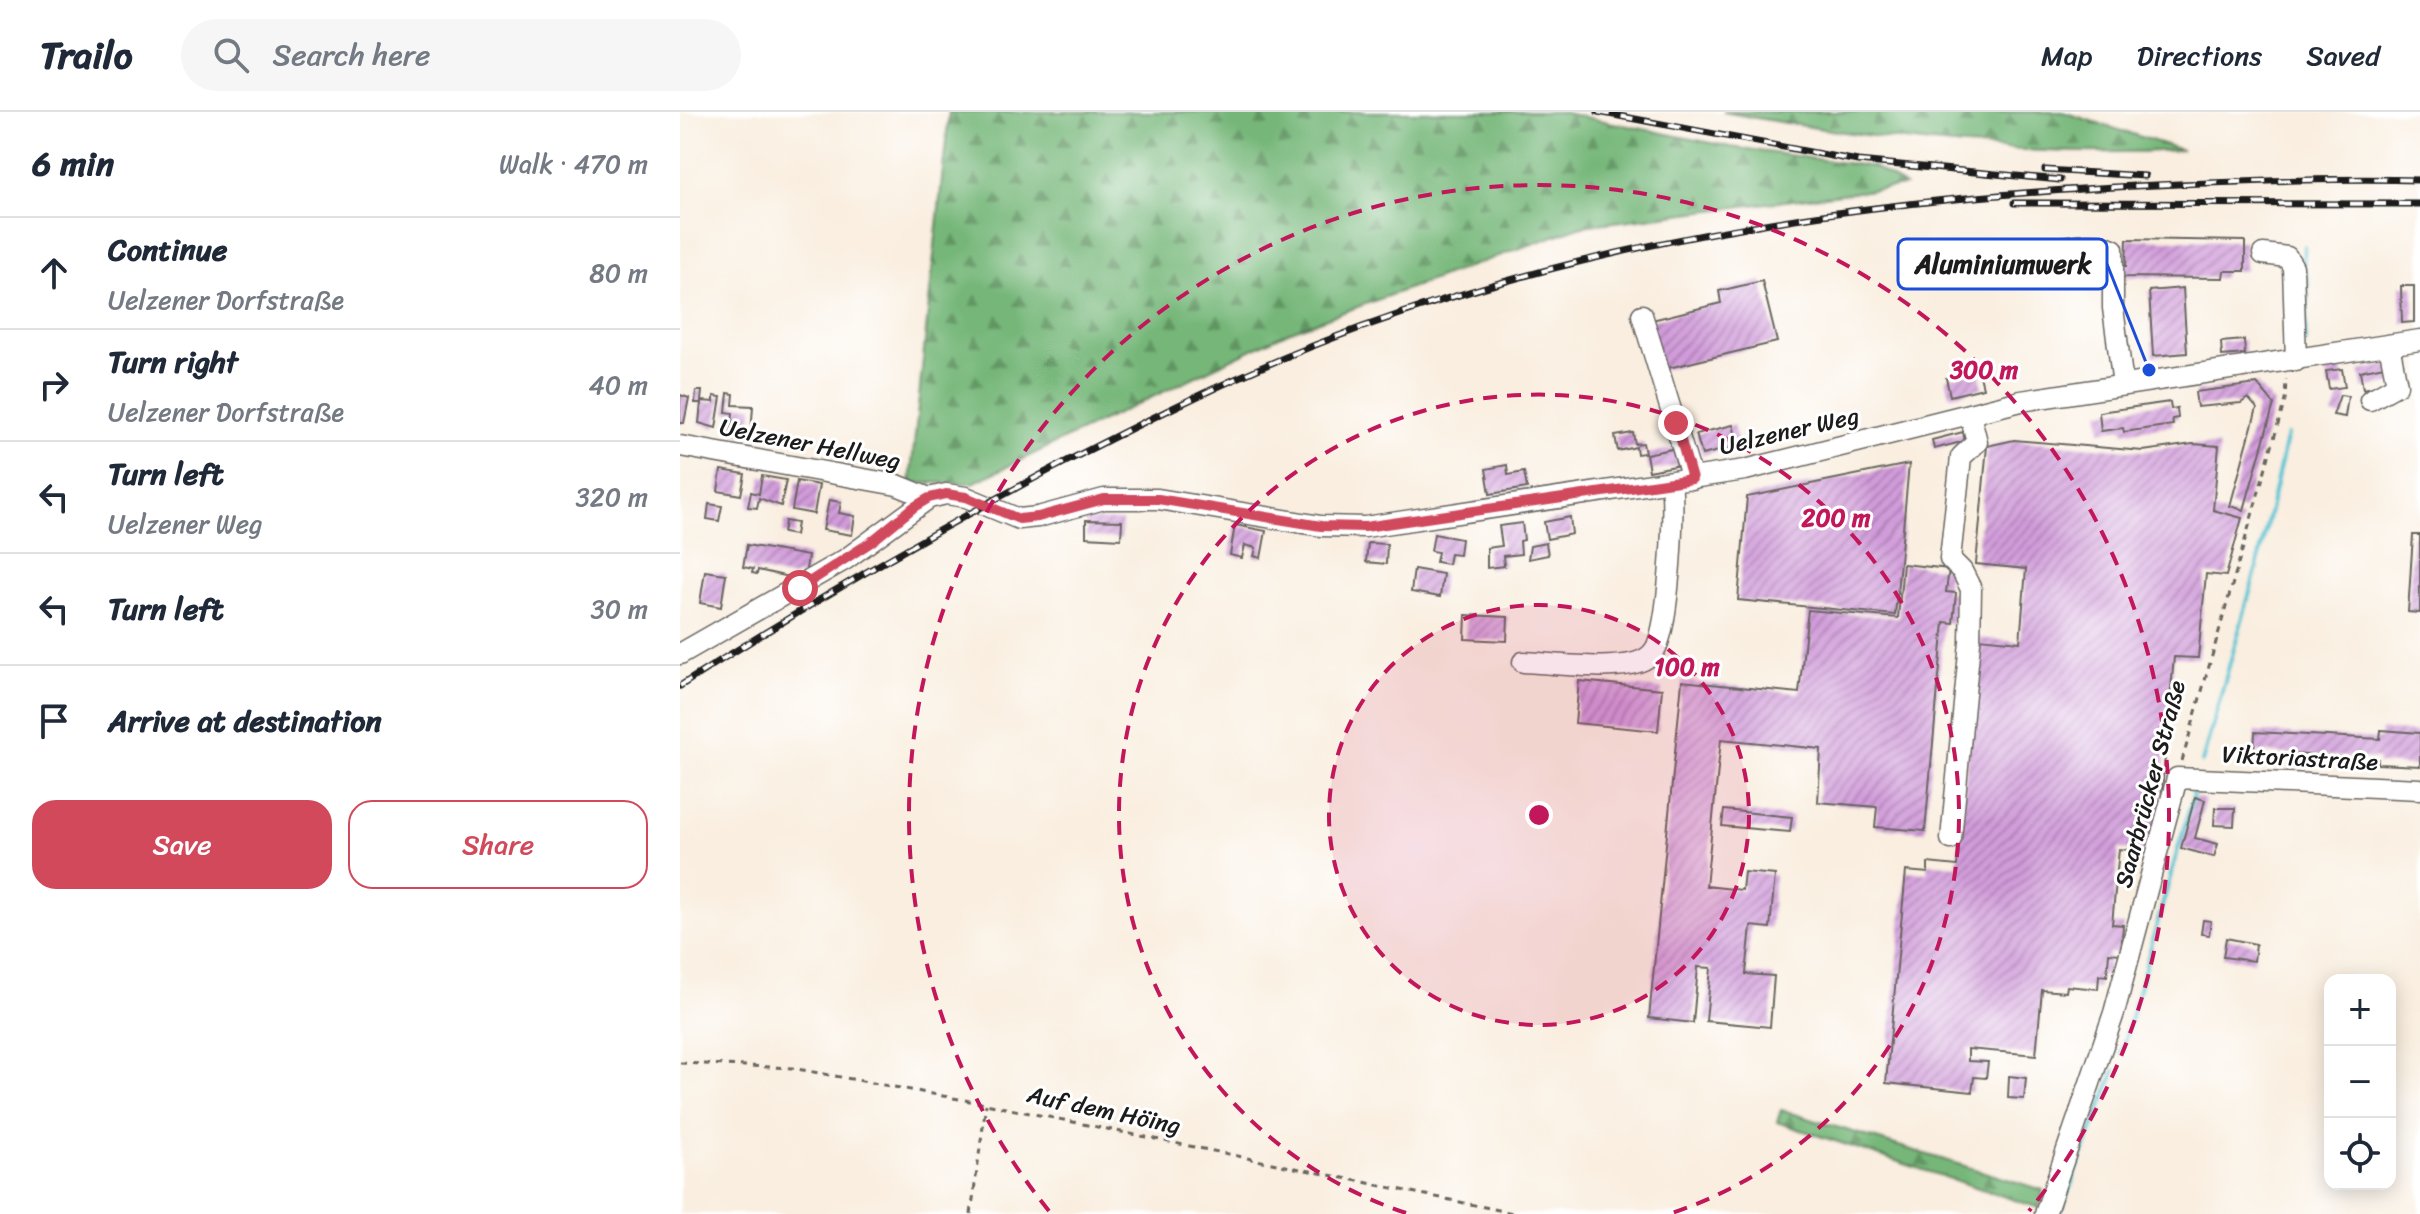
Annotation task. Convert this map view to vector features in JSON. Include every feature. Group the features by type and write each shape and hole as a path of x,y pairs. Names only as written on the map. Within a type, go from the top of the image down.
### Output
{"street":[{"path":"2027,264 2040,252 2074,247 2113,249 2113,308 2123,385"},
{"path":"2263,254 2287,257 2293,267 2290,362"},
{"path":"1642,315 1692,479"},
{"name":"Uelzener Weg","path":"1026,519 1104,499 1158,499 1321,526 1365,527 1745,470 2035,399 2420,340"},
{"path":"2370,400 2397,385 2389,345"},
{"path":"1951,839 1970,642 1971,589 1962,571 1950,559 1961,457 1977,442 1970,414"},
{"name":"Uelzener Hellweg","path":"680,446 897,485 929,498 956,495 1026,519"},
{"path":"1523,662 1616,665 1634,664 1649,656 1661,634 1673,510 1671,482"},
{"path":"680,654 846,559 929,498"},
{"name":"Viktoriastraße","path":"2177,778 2420,789"},
{"name":"Saarbrücker Straße","path":"2045,1214 2114,1013 2177,778"}],"path":[{"name":"Saarbrücker Straße","path":"2177,778 2285,400 2290,362"},
{"name":"Auf dem Höing","path":"680,1063 792,1068 986,1104 1518,1214"},
{"path":"971,1214 986,1104"}],"green space":[{"path":"949,112 1560,112 1731,147 1874,167 1905,186 1582,226 1288,332 973,483 910,483"},
{"path":"1723,112 2063,112 2182,150 2067,152 1951,145 1836,131"},
{"path":"1781,1110 2043,1190 2039,1208 1777,1122"}],"building":[{"path":"2127,239 2245,241 2245,271 2224,271 2223,278 2118,277 2118,266 2126,266"},
{"path":"2105,258 2107,280 2032,286 2031,274 2040,273 2039,265 2055,260"},
{"path":"1762,281 1777,342 1660,370 1648,321 1721,303 1719,291"},
{"path":"2401,286 2414,286 2414,322 2402,323"},
{"path":"2183,288 2187,353 2153,356 2149,291"},
{"path":"2244,340 2245,354 2222,356 2221,342"},
{"path":"2389,365 2393,383 2363,389 2360,371"},
{"path":"2342,369 2345,387 2329,389 2326,371"},
{"path":"1979,371 1983,388 1950,396 1946,378"},
{"path":"2257,384 2274,404 2244,510 2230,506 2257,408 2248,398 2241,403 2197,407 2195,392"},
{"path":"696,391 702,391 701,401 714,402 714,396 721,397 716,428 699,423 701,403 695,403"},
{"path":"728,393 734,394 733,405 753,406 751,434 731,433 733,413 726,412"},
{"path":"680,395 689,398 684,423 680,423"},
{"path":"2340,395 2348,396 2345,417 2333,415"},
{"path":"2170,402 2171,409 2177,408 2178,418 2172,419 2173,425 2124,432 2123,428 2101,431 2099,412"},
{"path":"1733,425 1739,446 1702,455 1696,434"},
{"path":"1963,432 1965,441 1934,449 1932,440"},
{"path":"1633,433 1635,444 1643,443 1645,453 1637,454 1636,447 1618,451 1615,436"},
{"path":"2014,440 2143,451 2193,444 2219,446 2213,510 2242,518 2226,576 2206,574 2198,658 2174,657 2161,801 2151,852 2119,849 2112,924 2123,925 2121,954 2109,953 2107,976 2099,975 2098,989 2067,986 2066,992 2042,990 2036,1055 1968,1049 1968,1061 1988,1062 1986,1078 1974,1077 1972,1092 1886,1083 1906,871 1928,873 1928,863 1957,866 1979,638 2020,642 2026,569 1976,564 1987,446"},
{"path":"1677,448 1680,465 1649,471 1646,454"},
{"path":"1909,464 1895,615 1738,600 1747,497"},
{"path":"1507,465 1508,475 1524,472 1527,488 1490,494 1486,469"},
{"path":"721,470 745,474 741,495 718,491"},
{"path":"762,476 786,480 781,506 759,498 757,508 748,507 751,492 759,494"},
{"path":"797,481 819,485 814,514 792,510"},
{"path":"829,500 841,502 839,513 855,516 852,535 823,530"},
{"path":"709,504 722,506 719,521 707,519"},
{"path":"1570,517 1572,534 1547,539 1544,522"},
{"path":"1086,520 1122,521 1121,539 1086,537"},
{"path":"785,521 797,523 795,535 783,533"},
{"path":"1522,523 1524,540 1520,541 1521,554 1503,556 1504,566 1487,568 1487,548 1502,546 1499,526"},
{"path":"1235,525 1266,531 1261,558 1254,556 1256,548 1245,545 1242,558 1230,555"},
{"path":"1434,534 1461,539 1459,555 1450,554 1448,564 1436,562 1438,552 1431,551"},
{"path":"2413,535 2420,535 2420,613 2408,612"},
{"path":"1368,543 1387,544 1386,564 1366,562"},
{"path":"1546,543 1548,555 1528,559 1530,546"},
{"path":"747,545 808,556 805,576 794,575 793,578 758,570 757,574 752,573 753,569 743,567"},
{"path":"1903,564 1949,569 1946,592 1956,593 1953,623 1944,622 1925,831 1875,827 1877,807 1818,802 1821,749 1721,739 1706,886 1742,890 1744,872 1775,875 1770,928 1751,926 1746,974 1774,976 1770,1027 1706,1021 1711,968 1698,967 1693,1023 1649,1018 1682,681 1799,693 1808,610 1898,618"},
{"path":"1414,569 1443,574 1440,597 1411,592"},
{"path":"705,571 726,574 721,607 700,603"},
{"path":"1466,615 1508,617 1507,641 1465,639"},
{"path":"1579,681 1662,689 1658,731 1575,723"},
{"path":"2381,730 2420,733 2420,766 2378,764 2378,759 2254,752 2255,732 2380,739"},
{"path":"2195,797 2205,800 2195,838 2218,844 2214,857 2181,848"},
{"path":"2215,808 2235,808 2234,826 2214,825"},
{"path":"1724,810 1792,817 1790,832 1722,826"},
{"path":"2203,920 2211,921 2209,935 2201,934"},
{"path":"2226,938 2256,944 2254,961 2223,957"},
{"path":"2009,1076 2026,1078 2024,1099 2008,1098"}],"waterway":[{"path":"2304,246 2303,268 2308,282 2305,342"},
{"path":"2202,762 2257,567 2287,435"},
{"path":"2121,1053 2194,792"},
{"path":"2060,1214 2115,1070"}],"railway":[{"path":"1598,112 1858,161 2060,180"},
{"path":"2045,170 2145,176"},
{"path":"680,686 908,548 1125,432 1280,359 1360,328 1460,295 1661,243 1866,209 2074,189 2269,181 2420,180"},
{"path":"2014,203 2420,204"}],"place":[{"name":"Aluminiumwerk","path":"2149,370"}],"route":[{"path":"800,588 871,542 914,507 929,498 946,494 966,497 1019,519 1038,517 1089,501 1158,499 1192,502 1321,526 1365,527 1692,479 1676,423"}]}
